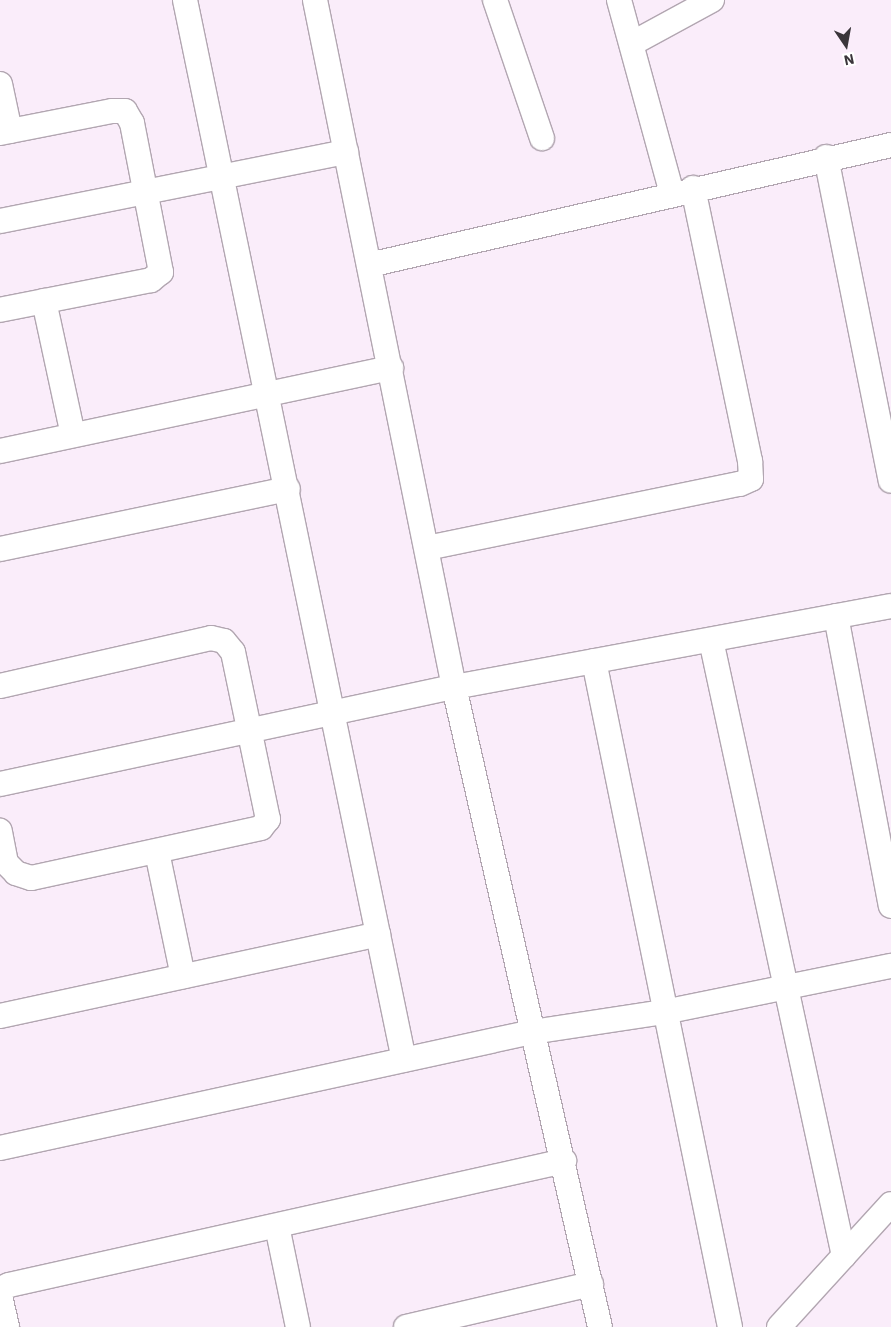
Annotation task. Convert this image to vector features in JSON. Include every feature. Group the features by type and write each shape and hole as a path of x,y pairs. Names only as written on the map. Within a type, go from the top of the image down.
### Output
{"street":[{"path":"186,0 269,395 404,1060"},
{"path":"315,0 391,368 454,687 532,1032 564,1161 600,1327"},
{"path":"495,0 542,138"},
{"path":"427,548 740,484 751,479 750,460 682,191 619,0"},
{"path":"633,43 712,0"},
{"path":"0,84 5,132 112,111 124,111 132,123 161,272 151,280 0,310"},
{"path":"369,265 826,157 891,145"},
{"path":"0,221 346,152"},
{"path":"826,157 891,481"},
{"path":"44,301 73,436"},
{"path":"0,451 391,368"},
{"path":"0,549 288,489"},
{"path":"0,784 454,687 891,606"},
{"path":"836,616 891,906"},
{"path":"0,686 211,638 224,641 233,652 268,819 261,828 31,878 16,873 6,863 0,831"},
{"path":"711,640 844,1256"},
{"path":"594,661 664,1012 730,1327"},
{"path":"157,852 183,976"},
{"path":"0,1016 378,934"},
{"path":"0,1148 532,1032 664,1012 891,966"},
{"path":"0,1289 9,1285 564,1161"},
{"path":"779,1327 891,1204"},
{"path":"277,1226 298,1327"},
{"path":"406,1327 591,1284"},
{"path":"0,1296 7,1327"}]}
